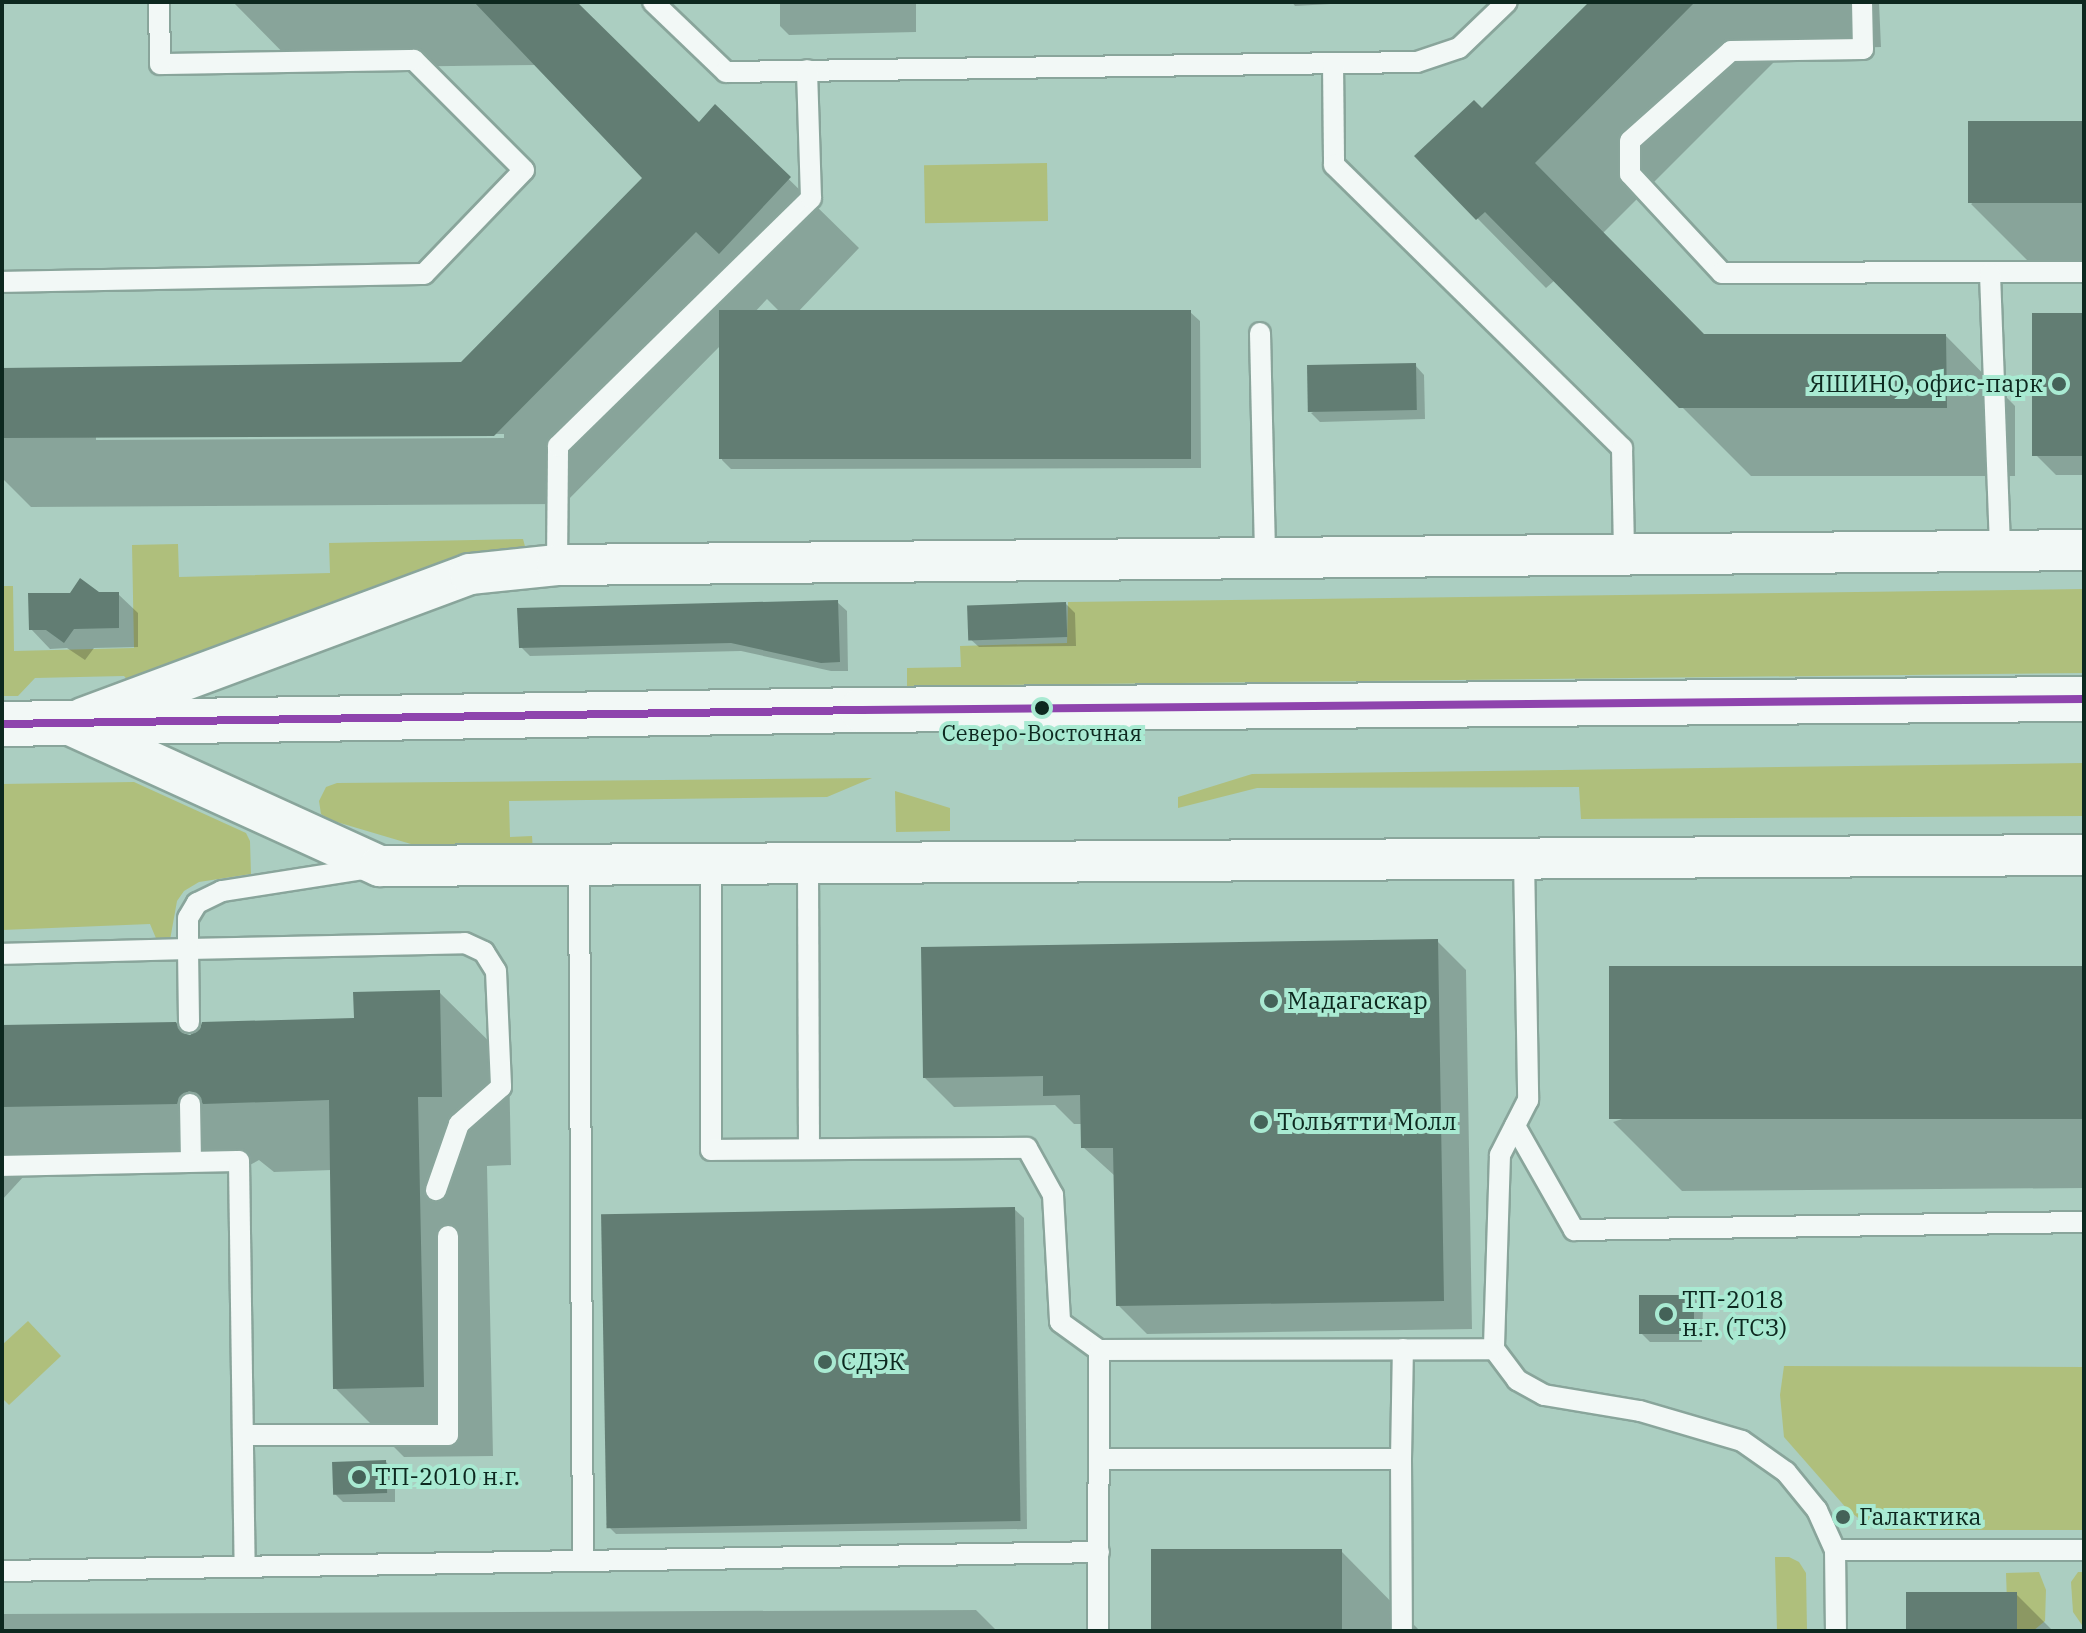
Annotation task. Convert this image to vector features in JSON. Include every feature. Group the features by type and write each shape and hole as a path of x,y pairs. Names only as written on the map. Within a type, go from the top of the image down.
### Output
{"main road":[{"path":"2,724 862,710 2084,699"}],"street":[{"path":"68,724 470,574 557,565 2084,550"},
{"path":"68,724 380,866 2084,855"}],"lane":[{"path":"2,282 424,274 524,170 414,60 160,64 159,2"},
{"path":"653,2 726,72 1417,62 1459,48 1507,2"},
{"path":"1862,2 1863,49 1731,51 1630,141 1630,174 1722,273 2084,272"},
{"path":"1333,63 1334,165 1622,448 1624,556"},
{"path":"557,565 558,446 811,198 807,70"},
{"path":"1990,274 2000,551"},
{"path":"1260,333 1265,559"},
{"path":"1524,859 1528,1100 1500,1155 1494,1349 1517,1380 1544,1395 1640,1411 1742,1441 1786,1472 1817,1510 1835,1550 1836,1631"},
{"path":"808,863 809,1149"},
{"path":"711,864 711,1150 1027,1148 1053,1195 1060,1322 1099,1350 1494,1349"},
{"path":"579,865 583,1561"},
{"path":"189,1022 188,918 197,903 222,891 380,866"},
{"path":"2,954 465,943 484,952 496,971 501,1087 459,1124 436,1190"},
{"path":"190,1104 191,1160"},
{"path":"1515,1126 1574,1230 2084,1222"},
{"path":"2,1166 239,1161 245,1567"},
{"path":"245,1435 448,1435 448,1236"},
{"path":"1402,1631 1403,1349"},
{"path":"1098,1631 1099,1350"},
{"path":"1099,1459 1401,1459"},
{"path":"1835,1550 2084,1550"},
{"path":"2,1571 1099,1552"}],"green space":[{"path":"1047,163 1048,221 925,223 924,165"},
{"path":"523,539 526,550 135,688 124,676 35,678 18,696 2,696 2,586 13,586 14,651 134,648 132,545 178,544 179,577 330,573 329,543"},
{"path":"2084,589 2084,673 907,686 907,668 961,667 960,646 1067,643 1068,602"},
{"path":"2084,763 2084,816 1581,819 1579,787 1257,788 1178,808 1178,797 1252,774"},
{"path":"872,778 827,797 509,801 510,837 532,836 533,852 475,863 330,820 321,814 319,801 326,787 337,783"},
{"path":"134,782 246,833 250,841 251,874 199,882 184,891 177,901 170,940 158,943 150,924 2,930 2,784"},
{"path":"895,791 950,808 950,831 896,832"},
{"path":"28,1321 61,1356 9,1405 2,1398 2,1345"},
{"path":"1784,1366 2084,1367 2084,1530 1887,1530 1866,1524 1848,1510 1784,1437 1780,1395"},
{"path":"1775,1557 1789,1557 1799,1562 1806,1573 1807,1631 1777,1631"},
{"path":"2039,1572 2046,1590 2045,1621 2033,1631 2008,1631 2006,1573"},
{"path":"2078,1572 2084,1572 2084,1628 2073,1612 2071,1582"}],"building":[{"path":"474,2 577,2 699,122 715,104 791,177 719,254 696,232 494,436 2,438 2,368 461,362 642,178"},
{"path":"1589,2 1695,2 1535,163 1704,334 1946,334 1947,408 1679,408 1485,212 1476,220 1414,156 1474,100 1482,108"},
{"path":"1968,121 2084,121 2084,203 1968,203"},
{"path":"719,310 1191,310 1191,459 719,459"},
{"name":"ЯШИНО, офис-парк","path":"2032,313 2084,313 2084,456 2032,456"},
{"path":"1416,363 1417,410 1308,412 1307,365"},
{"path":"80,578 99,592 119,592 119,628 74,629 64,643 46,630 29,630 28,593 70,593"},
{"path":"838,600 840,662 821,663 731,643 519,648 517,608"},
{"path":"1066,602 1067,637 968,640 967,605"},
{"name":"Тольятти Молл","path":"1438,939 1444,1301 1116,1306 1113,1148 1081,1148 1080,1095 1043,1096 1043,1076 923,1078 921,947"},
{"path":"1609,966 2084,966 2084,1119 1609,1119"},
{"path":"440,990 442,1097 418,1097 424,1387 333,1389 329,1100 203,1104 197,1093 189,1091 179,1097 177,1104 2,1107 2,1025 176,1022 182,1033 190,1035 200,1029 202,1022 354,1018 353,992"},
{"path":"1015,1207 1020,1521 607,1528 601,1214"},
{"name":"ТП-2018 н.г. (ТСЗ)","path":"1639,1295 1694,1295 1694,1334 1639,1334"},
{"name":"ТП-2010 н.г.","path":"386,1460 387,1493 333,1495 332,1462"},
{"path":"1151,1549 1342,1549 1342,1631 1151,1631"},
{"path":"1906,1592 2017,1592 2017,1631 1906,1631"}],"transit line":[{"path":"2,724 862,710 2084,699"}],"place":[{"name":"ЯШИНО, офис-парк","path":"2059,384"},
{"name":"Северо-Восточная","path":"1042,708"},
{"name":"Мадагаскар","path":"1271,1001"},
{"name":"Тольятти Молл","path":"1261,1122"},
{"name":"ТП-2018 н.г. (ТСЗ)","path":"1666,1314"},
{"name":"СДЭК","path":"825,1362"},
{"name":"ТП-2010 н.г.","path":"359,1477"},
{"name":"Галактика","path":"1843,1517"}]}
